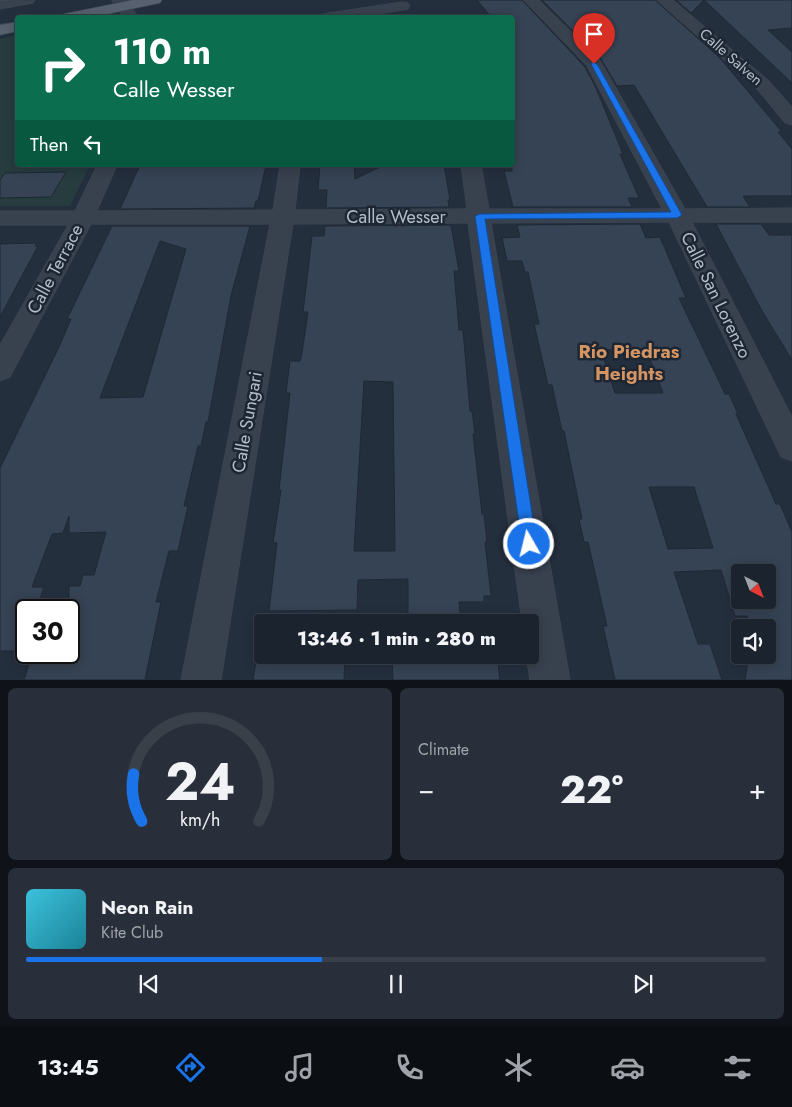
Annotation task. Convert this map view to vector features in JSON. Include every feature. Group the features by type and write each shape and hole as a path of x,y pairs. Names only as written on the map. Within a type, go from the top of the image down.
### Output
{"main road":[{"path":"82,15 125,8 156,0"},
{"path":"0,30 15,27"}],"street":[{"path":"0,5 28,0"},
{"name":"Calle San Lorenzo","path":"531,0 594,64 677,215 792,448"},
{"name":"Calle Salven","path":"664,0 763,85 792,119"},
{"path":"347,15 404,8"},
{"name":"Calle Terrace","path":"2,365 83,218 106,167"},
{"name":"Calle Sungari","path":"202,680 283,217 290,167"},
{"path":"471,167 550,680"},
{"name":"Calle Wesser","path":"0,218 792,215"}],"green space":[{"path":"15,35 15,167 89,167 70,206 0,206 0,39"}],"building":[{"path":"477,0 522,0 585,67 596,88 623,154 620,154 639,198 628,198 632,207 513,207 504,171 512,171 512,167 515,167 515,15 490,15"},
{"path":"542,0 655,0 720,58 782,132 778,132 792,149 792,196 743,196 750,207 707,207 634,85 617,86 601,59"},
{"path":"676,0 704,0 691,13"},
{"path":"704,0 792,0 792,28 768,30 792,52 792,83"},
{"path":"139,167 266,167 258,201 256,201 254,208 120,209"},
{"path":"320,167 354,167 355,179 380,167 444,167 450,200 448,200 449,207 326,208 327,190 318,190"},
{"path":"66,172 51,197 0,198 0,180 5,173"},
{"path":"640,224 646,238 660,237 686,298 679,298 725,394 729,394 776,504 780,504 792,532 792,680 745,680 748,664 776,664 776,619 748,619 747,616 735,616 733,609 776,609 776,564 731,564 731,603 721,570 674,572 698,644 710,644 722,680 615,680 603,626 607,626 588,542 584,542 579,519 582,519 564,431 562,431 552,385 548,385 534,324 539,324 528,272 525,272 522,261 507,261 502,238 520,237 517,225","holes":["646,349 663,393 615,393 601,350","649,487 694,487 713,548 668,549"]},
{"path":"716,224 761,224 769,235 792,235 792,360 762,311"},
{"path":"451,225 459,271 454,271 459,330 463,330 470,411 472,411 475,434 473,434 487,542 485,542 491,596 484,596 484,602 459,602 460,614 408,614 408,579 358,580 357,610 269,611 277,543 273,543 281,490 279,490 290,393 286,393 290,361 300,361 302,353 308,312 303,312 312,236 324,236 325,226","holes":["364,381 393,382 395,551 354,551"]},
{"path":"112,226 250,226 231,296 208,422 206,422 201,446 198,446 184,506 188,506 178,551 169,551 156,602 161,602 145,680 24,680 29,664 80,664 80,599 69,599 69,586 80,586 83,575 94,575 106,532 69,533 69,516 63,533 52,534 32,587 44,587 40,599 15,599 15,651 0,651 0,468 71,319 67,319","holes":["160,241 186,249 143,397 100,398"]},
{"path":"36,243 35,246 38,246 0,317 0,244"},
{"path":"256,664 345,664 344,680 253,680"},
{"path":"392,664 498,664 500,680 393,680"}],"district":[{"name":"Río Piedras Heights","path":"629,362"}],"route":[{"path":"529,544 480,216 677,215 594,64"}]}
